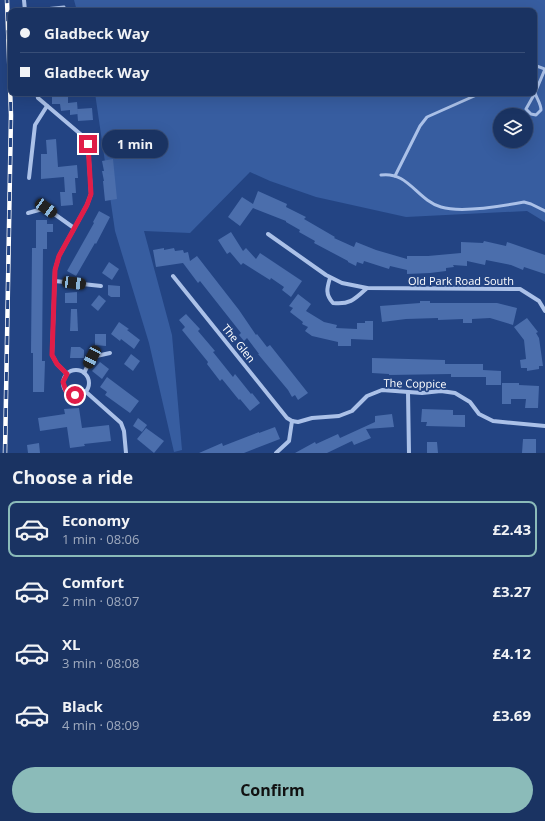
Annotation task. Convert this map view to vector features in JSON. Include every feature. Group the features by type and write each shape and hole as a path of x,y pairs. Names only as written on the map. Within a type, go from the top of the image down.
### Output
{"street":[{"path":"38,96 47,106 85,138 88,144 91,194 87,205 59,256 55,270 52,355 57,364 67,374"},
{"path":"29,178 35,125 47,106"},
{"path":"28,213 46,208 74,228"},
{"name":"Old Park Road South","path":"268,234 330,278 342,283 367,288 520,289 539,301 545,311"},
{"name":"The Glen","path":"173,276 287,418 292,421"},
{"path":"330,278 327,287 329,297 333,303 344,304 357,297 367,288"},
{"path":"55,281 101,286"},
{"path":"84,373 92,357 110,353"},
{"path":"75,370 84,373 89,382 82,394 75,395 66,391 63,382 67,374 75,370"},
{"name":"The Coppice","path":"292,421 298,422 312,418 339,416 352,411 367,396 382,390 422,393 441,391 455,393 470,402 480,414 493,421 545,426"},
{"path":"85,391 121,423 124,431 126,453"},
{"path":"408,392 409,453"},
{"path":"276,453 289,441 292,421"}],"lane":[{"path":"54,8 64,7"},
{"path":"537,88 545,68"},
{"path":"395,176 420,126 427,117 474,96"},
{"path":"533,96 526,109 531,114 536,115 541,110 541,106 536,96"},
{"path":"381,175 390,174 405,181 422,197 431,203 442,207 463,210 524,202 545,211"}],"shaded area":[{"path":"74,0 545,0 545,222 527,211 406,217 316,197 270,181 250,172 190,233 144,231 172,335 182,450 174,452 149,343 115,231 95,96 537,96 537,8 76,8"}],"building":[{"path":"52,96 68,96 68,103 77,102 78,114 70,115 70,110 61,111 60,104 52,104"},
{"path":"92,108 93,120 78,121 77,109"},
{"path":"56,139 58,167 77,165 78,178 75,178 76,193 72,193 73,205 61,206 60,192 65,192 64,177 41,179 41,154 47,154 46,140"},
{"path":"113,159 117,199 105,201 102,171 104,171 102,161"},
{"path":"258,191 287,204 286,207 306,217 304,219 335,237 334,238 354,247 356,242 376,250 407,259 407,256 461,253 461,242 483,243 484,241 506,246 507,242 545,255 545,274 524,267 523,270 511,265 486,260 485,265 467,261 467,266 453,265 454,267 446,268 446,271 430,273 407,274 407,270 390,266 389,269 364,261 363,264 357,262 356,266 314,243 315,241 299,232 300,230 286,221 253,208 240,226 228,217 242,197 253,204"},
{"path":"99,211 110,217 96,244 95,243 76,276 67,271 94,223 93,222"},
{"path":"36,220 47,220 47,224 53,224 53,232 47,232 47,249 43,249 42,361 45,361 44,392 33,392 33,353 31,353 32,248 36,248"},
{"path":"231,232 243,251 246,248 256,259 260,253 302,281 291,297 282,290 284,287 271,278 270,280 243,263 241,265 230,252 227,254 218,240"},
{"path":"164,248 164,250 174,248 175,251 183,250 184,253 188,252 190,261 197,256 239,310 256,335 257,334 267,347 270,345 308,393 298,400 295,395 292,397 247,338 244,341 239,335 241,333 200,281 198,283 183,263 156,267 153,250"},
{"path":"109,262 119,269 112,280 102,273"},
{"path":"108,285 120,286 120,297 111,297 108,295"},
{"path":"77,292 77,303 65,303 65,293"},
{"path":"298,294 311,304 306,311 324,322 337,325 336,328 357,329 357,323 373,321 373,340 351,339 351,346 338,346 338,342 312,336 305,331 308,327 302,324 303,322 290,312 293,308 289,306"},
{"path":"99,295 106,301 98,311 91,305"},
{"path":"420,301 430,301 430,303 497,303 517,308 513,325 490,318 472,319 472,323 463,323 463,319 438,320 438,318 406,319 382,322 380,306 420,303"},
{"path":"71,309 77,309 78,331 70,331"},
{"path":"186,314 200,329 198,331 215,351 213,352 233,377 235,374 260,403 250,411 222,379 220,381 207,364 208,362 182,330 185,327 179,320"},
{"path":"527,318 538,332 536,333 539,338 543,366 539,366 539,369 527,371 527,368 521,368 520,360 526,359 524,340 514,327"},
{"path":"119,322 140,340 134,349 121,339 120,341 111,334"},
{"path":"95,334 106,334 106,346 95,345"},
{"path":"71,347 80,347 84,350 84,358 70,358"},
{"path":"131,354 140,361 133,371 124,364"},
{"path":"372,358 445,360 445,364 483,364 483,370 501,371 501,385 486,385 486,377 451,377 451,374 389,375 372,373"},
{"path":"100,362 109,369 102,379 92,371"},
{"path":"107,377 139,401 130,413 105,395 107,392 100,387"},
{"path":"502,383 519,383 519,385 539,386 538,408 525,408 526,399 511,399 511,404 502,404"},
{"path":"79,408 82,428 109,425 111,441 84,444 85,446 70,448 67,427 40,431 38,418 65,414 64,409"},
{"path":"422,409 453,410 453,415 465,415 465,427 426,426 427,422 421,422"},
{"path":"392,414 394,427 366,429 371,438 354,445 352,441 327,453 295,453 315,442 316,444 338,434 340,438 375,422 375,416"},
{"path":"138,418 147,425 142,432 133,426"},
{"path":"275,427 280,439 244,453 199,453 222,443 223,446"},
{"path":"146,428 164,441 154,453 137,439"},
{"path":"523,439 536,439 536,453 522,453"},
{"path":"427,442 437,442 438,453 427,453"},
{"path":"39,443 40,453 28,453 27,445"}],"railway":[{"path":"7,0 8,29"},
{"path":"5,453 10,96"}],"route":[{"path":"75,395 66,391 63,382 67,374 57,364 52,355 55,270 59,256 87,205 91,194 88,144"}]}
